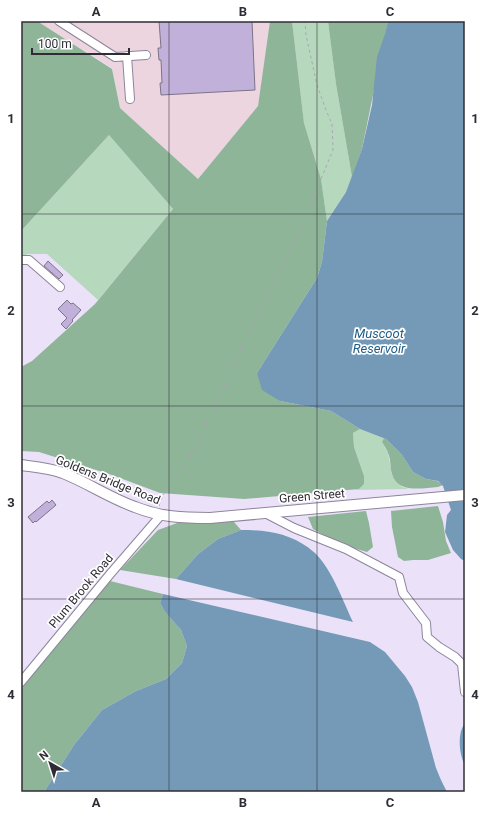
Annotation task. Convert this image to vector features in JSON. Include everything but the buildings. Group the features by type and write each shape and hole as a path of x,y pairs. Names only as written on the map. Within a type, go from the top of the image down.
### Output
{"main road":[{"name":"Goldens Bridge Road","path":"21,465 49,469 62,473 121,502 158,515"},
{"name":"Green Street","path":"158,515 210,518 465,495"}],"street":[{"path":"59,21 115,57 146,55"},
{"path":"127,56 130,99"},
{"path":"21,260 29,260 60,287"},
{"path":"265,513 294,528 346,549 399,577 403,594 426,623 427,637 455,657 462,664 465,692"},
{"name":"Plum Brook Road","path":"21,682 158,515"}],"path":[{"path":"158,515 160,500 170,482 184,467 194,449 255,320 297,237 333,150 332,124 317,85 306,35 305,21"}],"shaded area":[{"path":"37,21 270,21 258,106 198,179 120,108 112,68"}],"green space":[{"path":"21,21 37,21 112,69 120,108 198,179 258,106 270,21 292,21 304,123 321,179 327,221 322,262 317,278 257,373 280,401 331,411 360,429 353,433 354,447 364,476 364,484 359,489 244,499 160,493 112,475 39,452 21,451 21,367 32,361 95,304 173,209 109,135 21,231"},
{"path":"292,21 328,21 336,84 352,177 346,192 327,221 321,179 304,123"},
{"path":"328,21 388,21 362,149 352,177 336,84"},
{"path":"109,135 173,209 98,300 47,254 28,254 21,257 21,231"},
{"path":"360,429 384,438 382,442 388,453 392,475 402,487 409,489 354,490 359,489 364,484 364,476 354,447 353,433"},
{"path":"384,438 402,455 413,472 426,479 437,481 443,485 418,489 399,485 392,474 389,455 382,442"},
{"path":"438,506 443,522 446,541 451,553 428,560 404,561 398,557 392,527 391,511"},
{"path":"366,511 373,547 367,552 350,547 313,529 308,517"},
{"path":"234,522 241,530 218,539 198,554 176,579 120,570 158,530 177,523"},
{"path":"110,581 163,594 160,603 165,612 181,630 187,646 182,663 166,679 136,691 102,710 74,745 44,792 21,792 21,689"}],"water":[{"name":"Muscoot Reservoir","path":"388,21 465,21 465,561 461,559 453,550 445,532 447,515 451,510 443,486 438,481 426,479 413,472 402,455 386,439 360,429 331,411 280,401 262,390 257,373 317,278 322,262 327,221 346,192 362,149 372,105 377,57"},
{"path":"241,530 276,533 293,539 309,548 327,568 337,586 353,622 176,579 198,554 218,539"},
{"path":"163,594 370,642 385,652 412,687 418,702 436,768 447,792 44,792 74,745 102,710 136,691 166,679 182,663 187,646 181,630 165,612 160,603"},
{"path":"465,723 465,765 461,756 460,738 462,727"}]}
